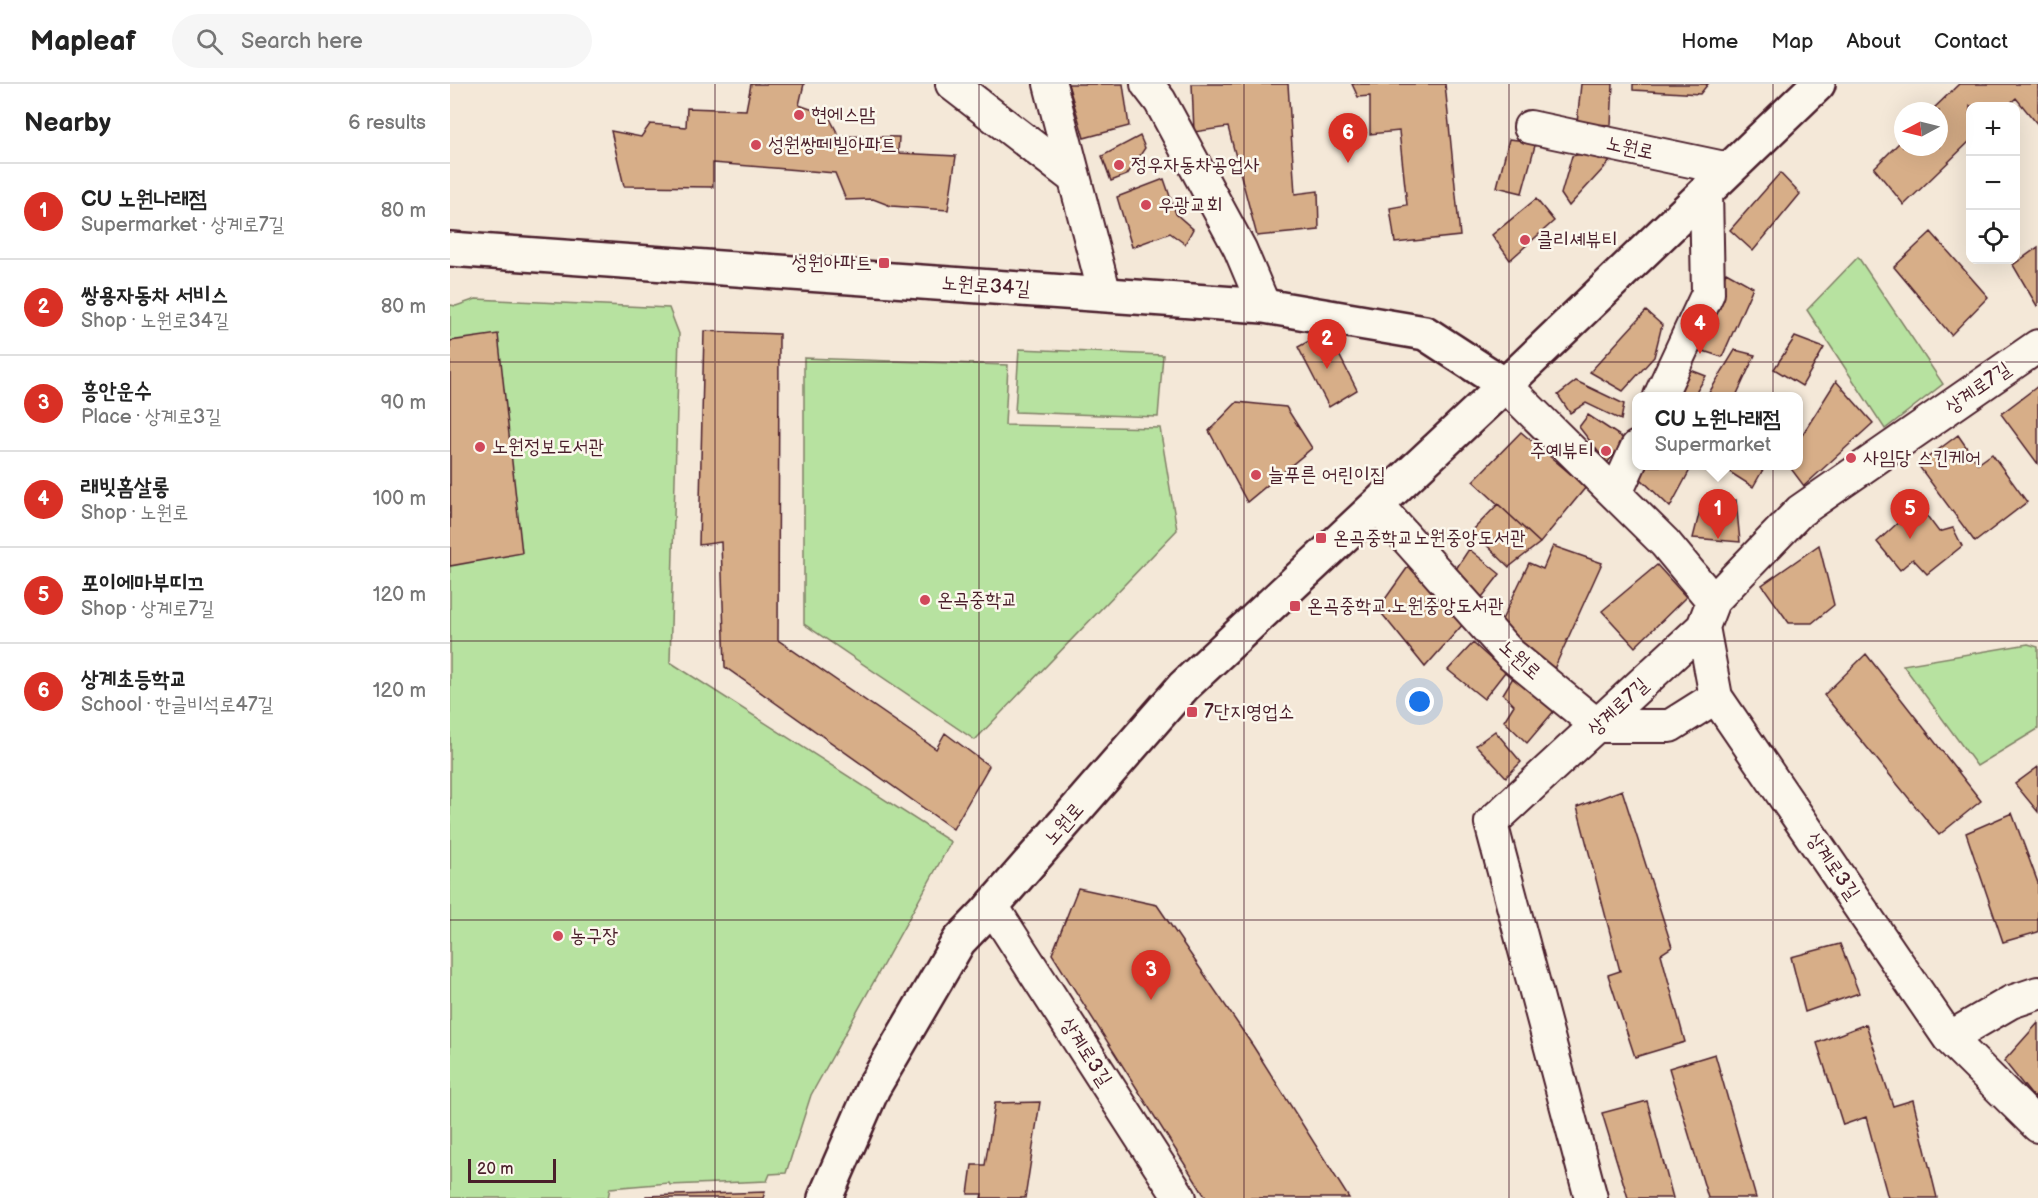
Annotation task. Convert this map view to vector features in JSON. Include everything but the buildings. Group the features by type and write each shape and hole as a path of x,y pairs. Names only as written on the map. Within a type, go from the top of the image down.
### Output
{"main road":[{"name":"노원로","path":"825,1198 873,1088 959,941 1183,687 1505,385 1816,85"},
{"name":"노원로34길","path":"450,249 1264,306 1425,333 1505,385"}],"street":[{"path":"952,84 1074,178"},
{"path":"1050,84 1105,295"},
{"path":"1147,84 1160,101 1240,249 1264,306"},
{"name":"노원로","path":"1530,127 1718,180"},
{"path":"1662,392 1708,293 1718,180"},
{"name":"상계로7길","path":"1591,1198 1491,823 1598,726 1708,614 1800,512 2038,345"},
{"path":"1505,385 1665,543 1708,614 1716,697 1670,726 1598,726"},
{"path":"1616,493 1632,458"},
{"name":"노원로","path":"1377,505 1509,654 1598,726"},
{"name":"상계로3길","path":"1716,697 1949,1038 2038,1126"},
{"name":"상계로3길","path":"992,906 1180,1198"},
{"path":"1949,1038 2011,1002 2038,993"}],"green space":[{"path":"1858,257 1943,384 1885,429 1807,310"},
{"path":"476,299 669,308 679,334 670,662 951,842 811,1095 786,1173 770,1174 767,1181 670,1185 669,1183 610,1188 608,1198 450,1198 450,305 456,306"},
{"path":"1019,349 1163,355 1158,417 1015,412"},
{"path":"804,358 1008,365 1005,425 1160,428 1177,530 975,740 804,624"},
{"path":"2028,644 2038,647 2038,729 1977,766 1903,665"}],"place":[{"name":"현에스맘","path":"799,115"},
{"name":"성원쌍떼빌아파트","path":"756,145"},
{"name":"상계초등학교","path":"1348,163"},
{"name":"정우자동차공업사","path":"1119,165"},
{"name":"우광교회","path":"1146,205"},
{"name":"클리셰뷰티","path":"1525,240"},
{"name":"성원아파트","path":"884,263"},
{"name":"래빗홈살롱","path":"1700,354"},
{"name":"쌍용자동차 서비스","path":"1327,369"},
{"name":"노원정보도서관","path":"480,447"},
{"name":"주예뷰티","path":"1606,451"},
{"name":"사임당 스킨케어","path":"1851,458"},
{"name":"늘푸른 어린이집","path":"1256,475"},
{"name":"온곡중학교노원중앙도서관","path":"1321,538"},
{"name":"CU 노원나래점","path":"1718,539"},
{"name":"포이에마부띠끄","path":"1910,539"},
{"name":"온곡중학교","path":"925,600"},
{"name":"온곡중학교.노원중앙도서관","path":"1295,606"},
{"name":"7단지영업소","path":"1192,712"},
{"name":"농구장","path":"558,936"},
{"name":"흥안운수","path":"1151,1000"}]}
